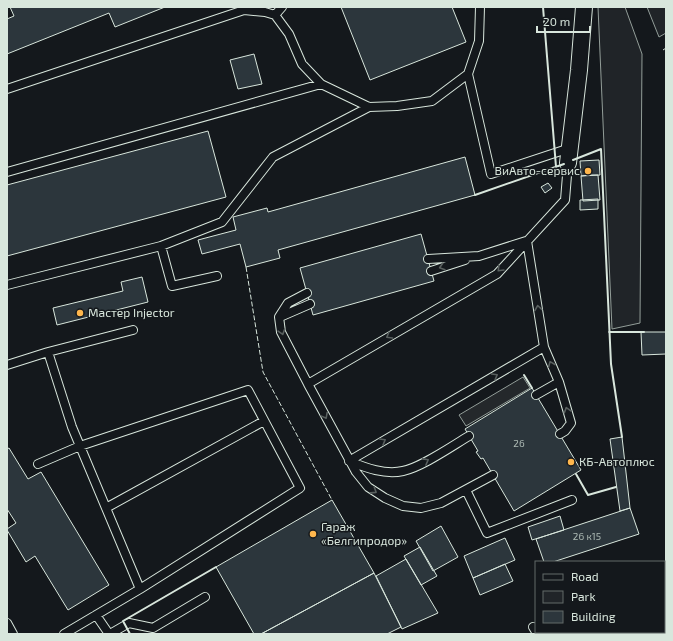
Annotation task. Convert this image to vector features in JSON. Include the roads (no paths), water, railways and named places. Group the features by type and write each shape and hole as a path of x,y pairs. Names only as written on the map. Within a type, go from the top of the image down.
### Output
{"street":[{"path":"569,155 579,70 584,7"}],"lane":[{"path":"275,15 282,7"},
{"path":"308,384 497,274 565,200 569,155 492,174 468,74 479,41 480,7"},
{"path":"7,89 244,10 265,12 275,15 289,34 302,64 321,84 369,107"},
{"path":"7,285 161,246 222,222 273,157 369,107 397,106 432,101 468,74"},
{"path":"7,172 321,84"},
{"path":"431,271 527,241"},
{"path":"527,241 544,347 559,382 571,422 565,431 560,434"},
{"path":"161,246 172,286 217,276"},
{"path":"428,259 479,256"},
{"path":"307,293 288,303 280,317 281,332 349,461 368,487 385,498 403,506 421,508 441,503 493,475"},
{"path":"280,317 310,304"},
{"path":"7,365 48,352 133,330"},
{"path":"349,461 544,347"},
{"path":"48,352 72,427 140,589"},
{"path":"536,395 559,382"},
{"path":"38,464 80,446 248,390 300,488 68,633"},
{"path":"106,508 264,421"},
{"path":"349,461 368,469 387,472 403,472 422,464 469,436"},
{"path":"466,490 487,533 572,500"},
{"path":"96,615 110,634 129,623 153,628 205,597"},
{"path":"7,622 12,634"}],"place":[{"name":"ВиАвто-сервис","path":"588,171"},
{"name":"Мастер Injector","path":"80,313"},
{"name":"КБ-Автоплюс","path":"571,462"},
{"name":"Гараж «Белгипродор»","path":"313,534"}]}
